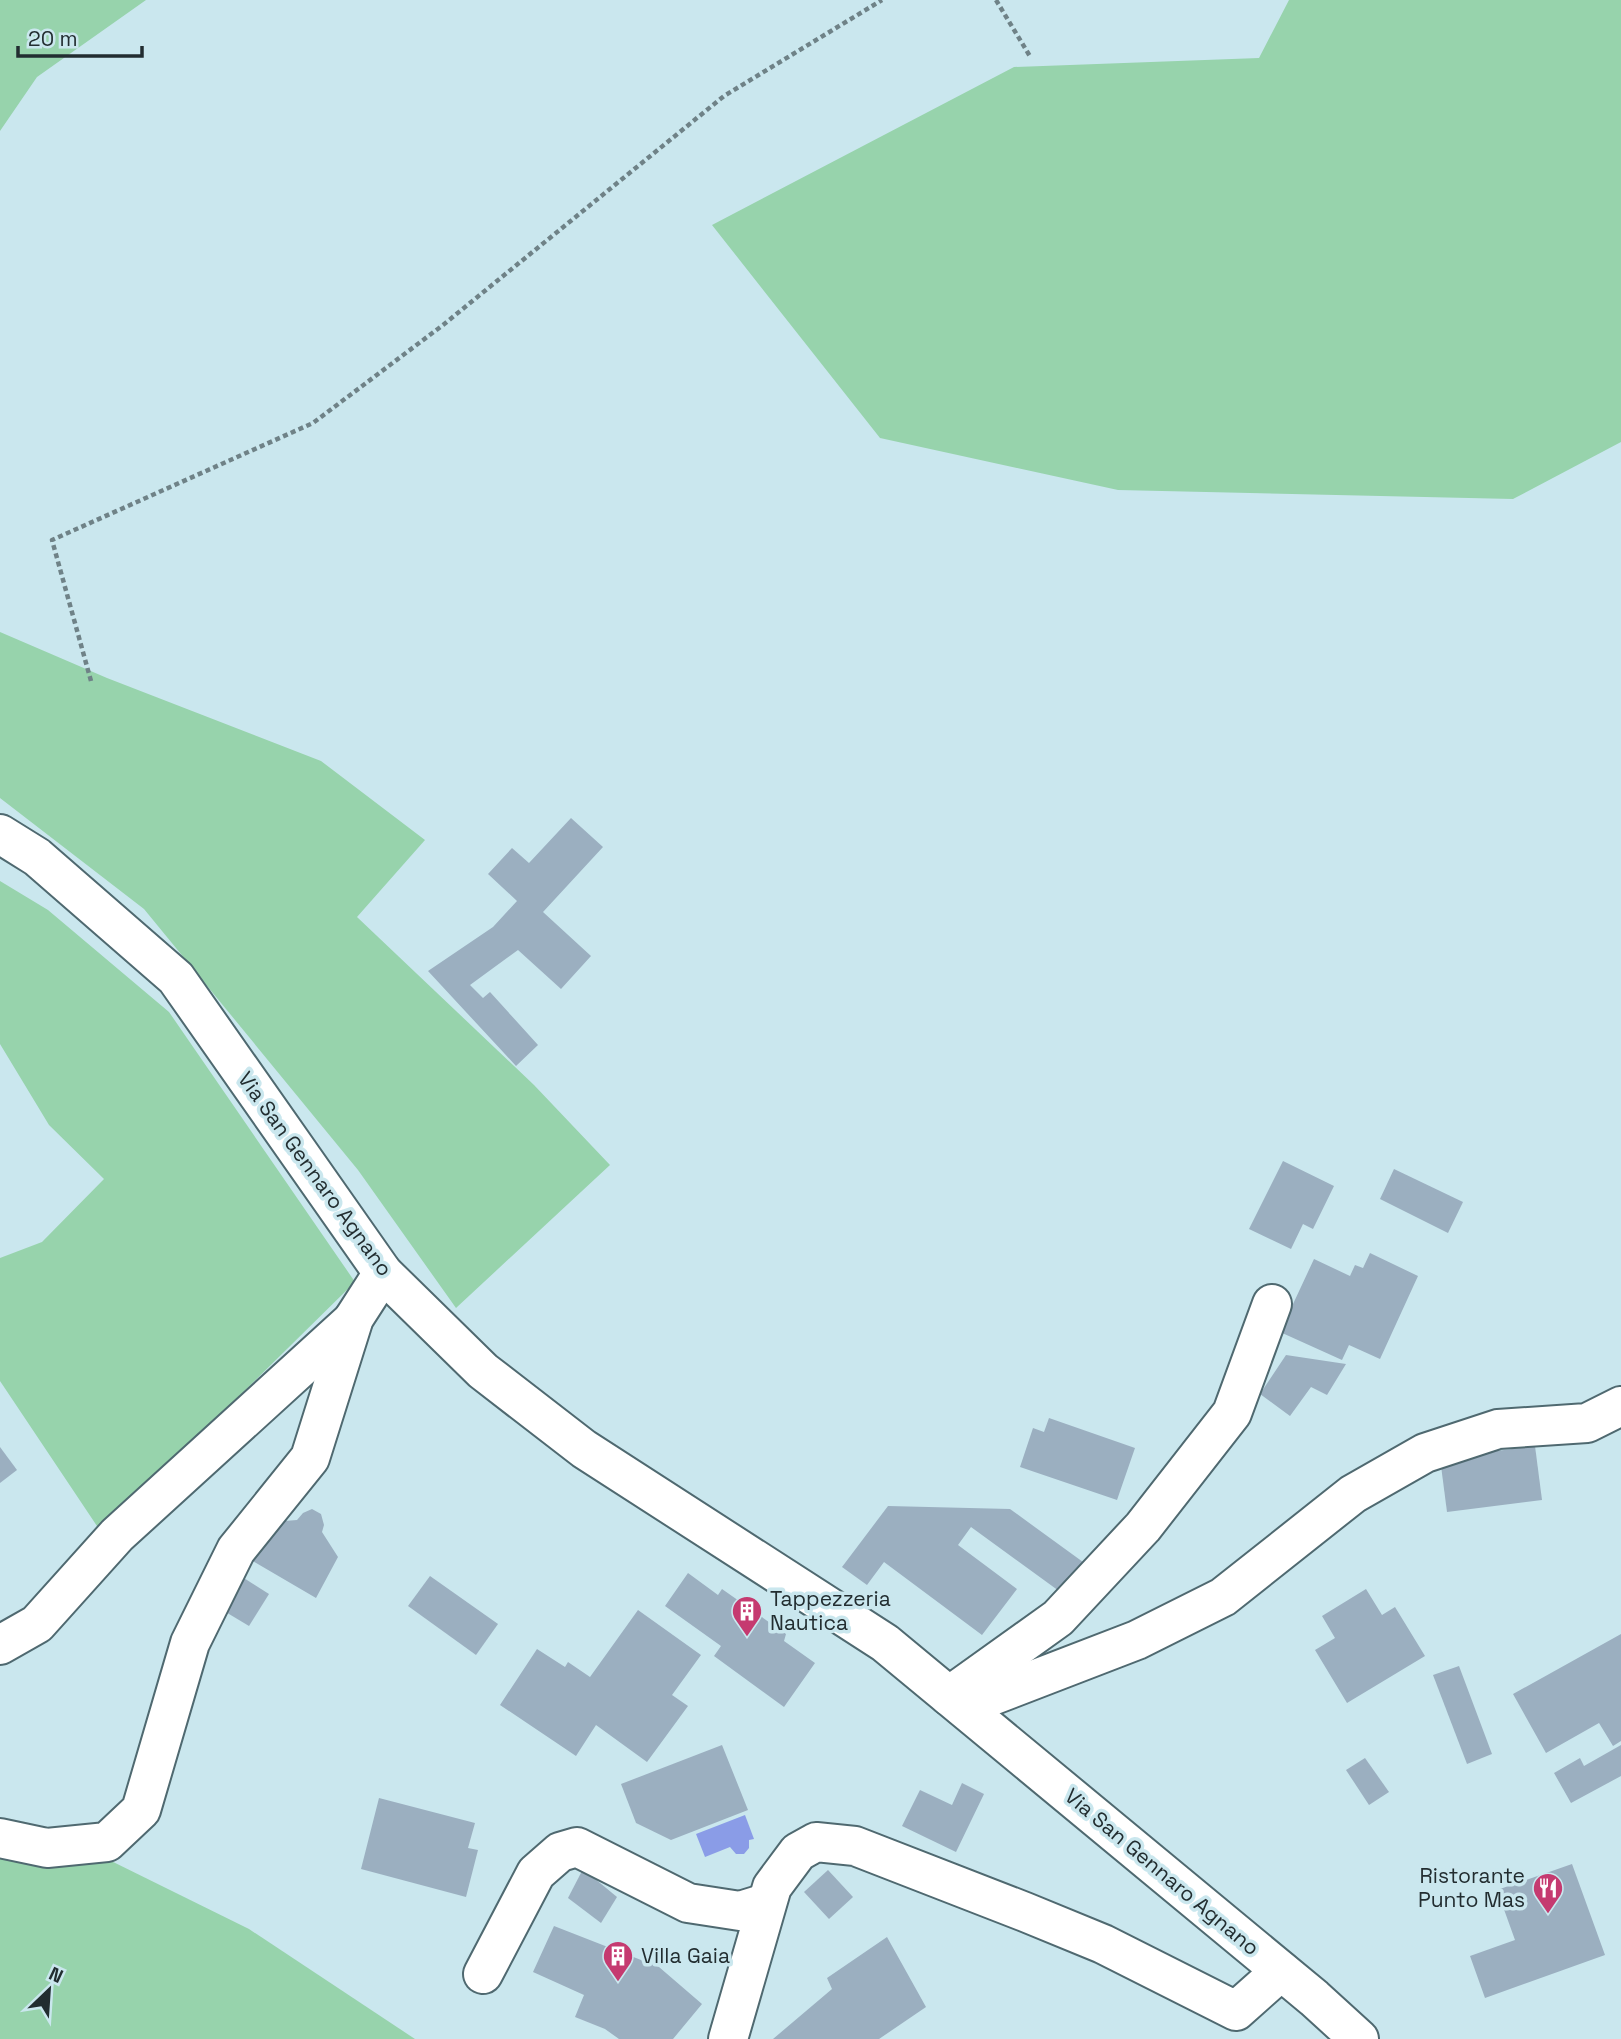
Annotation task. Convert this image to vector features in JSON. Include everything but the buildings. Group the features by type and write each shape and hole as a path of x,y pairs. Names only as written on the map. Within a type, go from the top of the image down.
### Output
{"street":[{"name":"Via San Gennaro Agnano","path":"0,834 37,858 176,978 383,1273 483,1371 584,1449 885,1643 1281,1971 1359,2039"},
{"path":"0,1645 37,1624 117,1535 354,1318 383,1273"},
{"path":"956,1702 1058,1618 1143,1527 1232,1413 1272,1304"},
{"path":"0,1839 47,1848 107,1842 141,1810 190,1643 236,1550 310,1458 354,1318"},
{"path":"956,1702 1137,1640 1223,1597 1353,1494 1425,1453 1497,1429 1604,1424 1621,1406"},
{"path":"728,2039 772,1887 798,1852 816,1842 855,1846 1103,1944 1236,2011 1281,1971"},
{"path":"483,1974 536,1873 560,1852 569,1849 577,1847 688,1903 740,1911 766,1903"}],"path":[{"path":"91,681 52,540 313,423 443,326 724,96 882,0"},
{"path":"996,0 1031,58"}],"green space":[{"path":"0,0 146,0 37,77 0,131"},
{"path":"1289,0 1621,0 1621,442 1513,499 1118,490 880,438 712,225 1014,67 1259,58"},
{"path":"0,632 107,678 321,761 425,840 357,917 534,1085 610,1165 456,1308 358,1170 144,909 0,798"},
{"path":"0,881 48,910 169,1012 355,1282 101,1532 0,1381 0,1258 42,1242 104,1179 49,1125 0,1044"},
{"path":"95,1853 249,1929 415,2039 0,2039 0,1855"}],"water":[{"path":"745,1815 754,1839 749,1840 749,1848 744,1854 736,1854 730,1847 705,1857 696,1834"}],"place":[{"name":"Tappezzeria Nautica","path":"747,1638"},
{"name":"Ristorante Punto Mas","path":"1548,1915"},
{"name":"Villa Gaia","path":"618,1983"}]}
